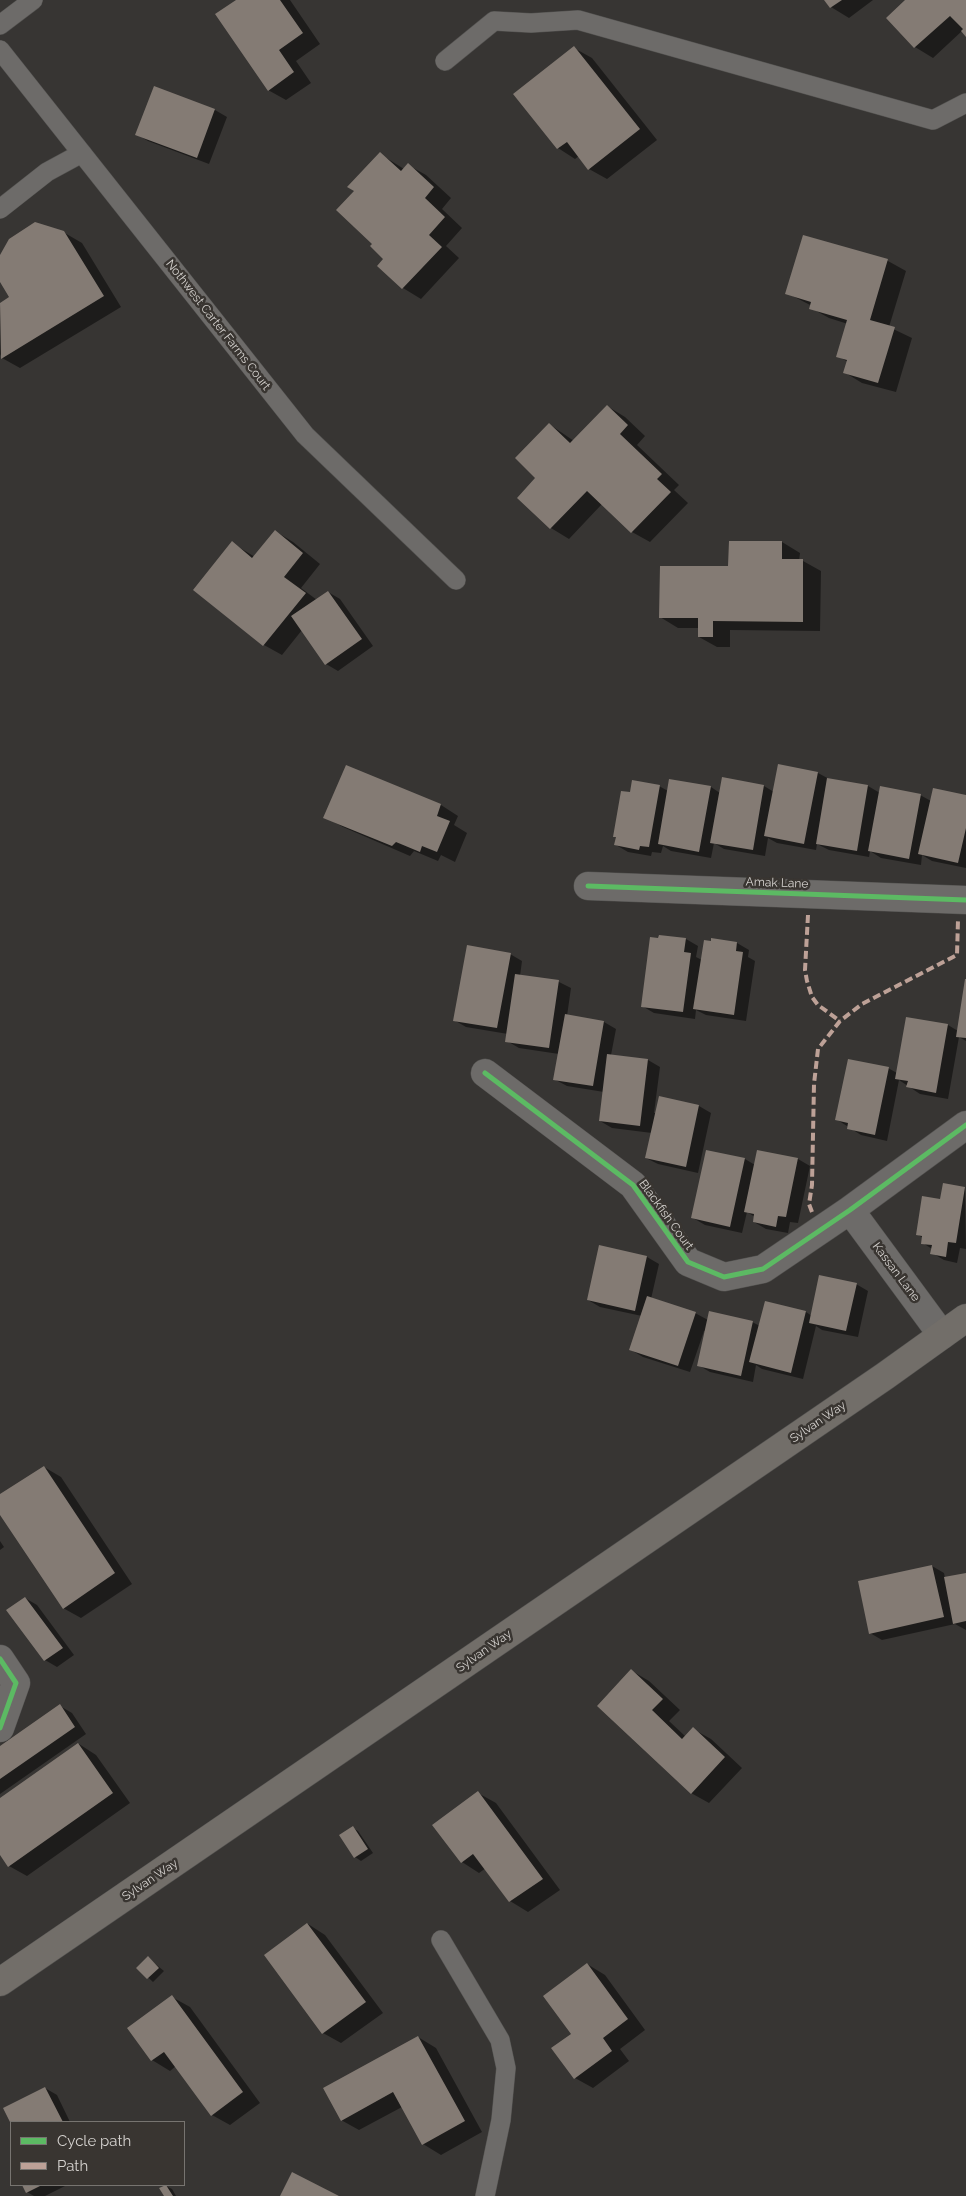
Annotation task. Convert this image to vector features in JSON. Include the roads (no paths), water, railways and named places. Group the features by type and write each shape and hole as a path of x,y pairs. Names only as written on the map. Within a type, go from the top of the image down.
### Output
{"main road":[{"name":"Sylvan Way","path":"0,1982 885,1376 966,1318"}],"street":[{"name":"Amak Lane","path":"588,886 966,900"},
{"name":"Blackfish Court","path":"485,1073 633,1185 688,1262 724,1277 763,1269 850,1210 966,1125"},
{"name":"Kassan Lane","path":"850,1210 942,1335"},
{"path":"0,1659 16,1683 0,1728"}],"lane":[{"path":"0,25 33,0"},
{"path":"445,61 494,21 531,23 578,20 933,120 966,102"},
{"name":"Nothwest Carter Farms Court","path":"0,50 305,435 456,580"},
{"path":"0,209 47,172 82,153"},
{"path":"441,1940 500,2040 506,2068 501,2120 485,2196"}]}
